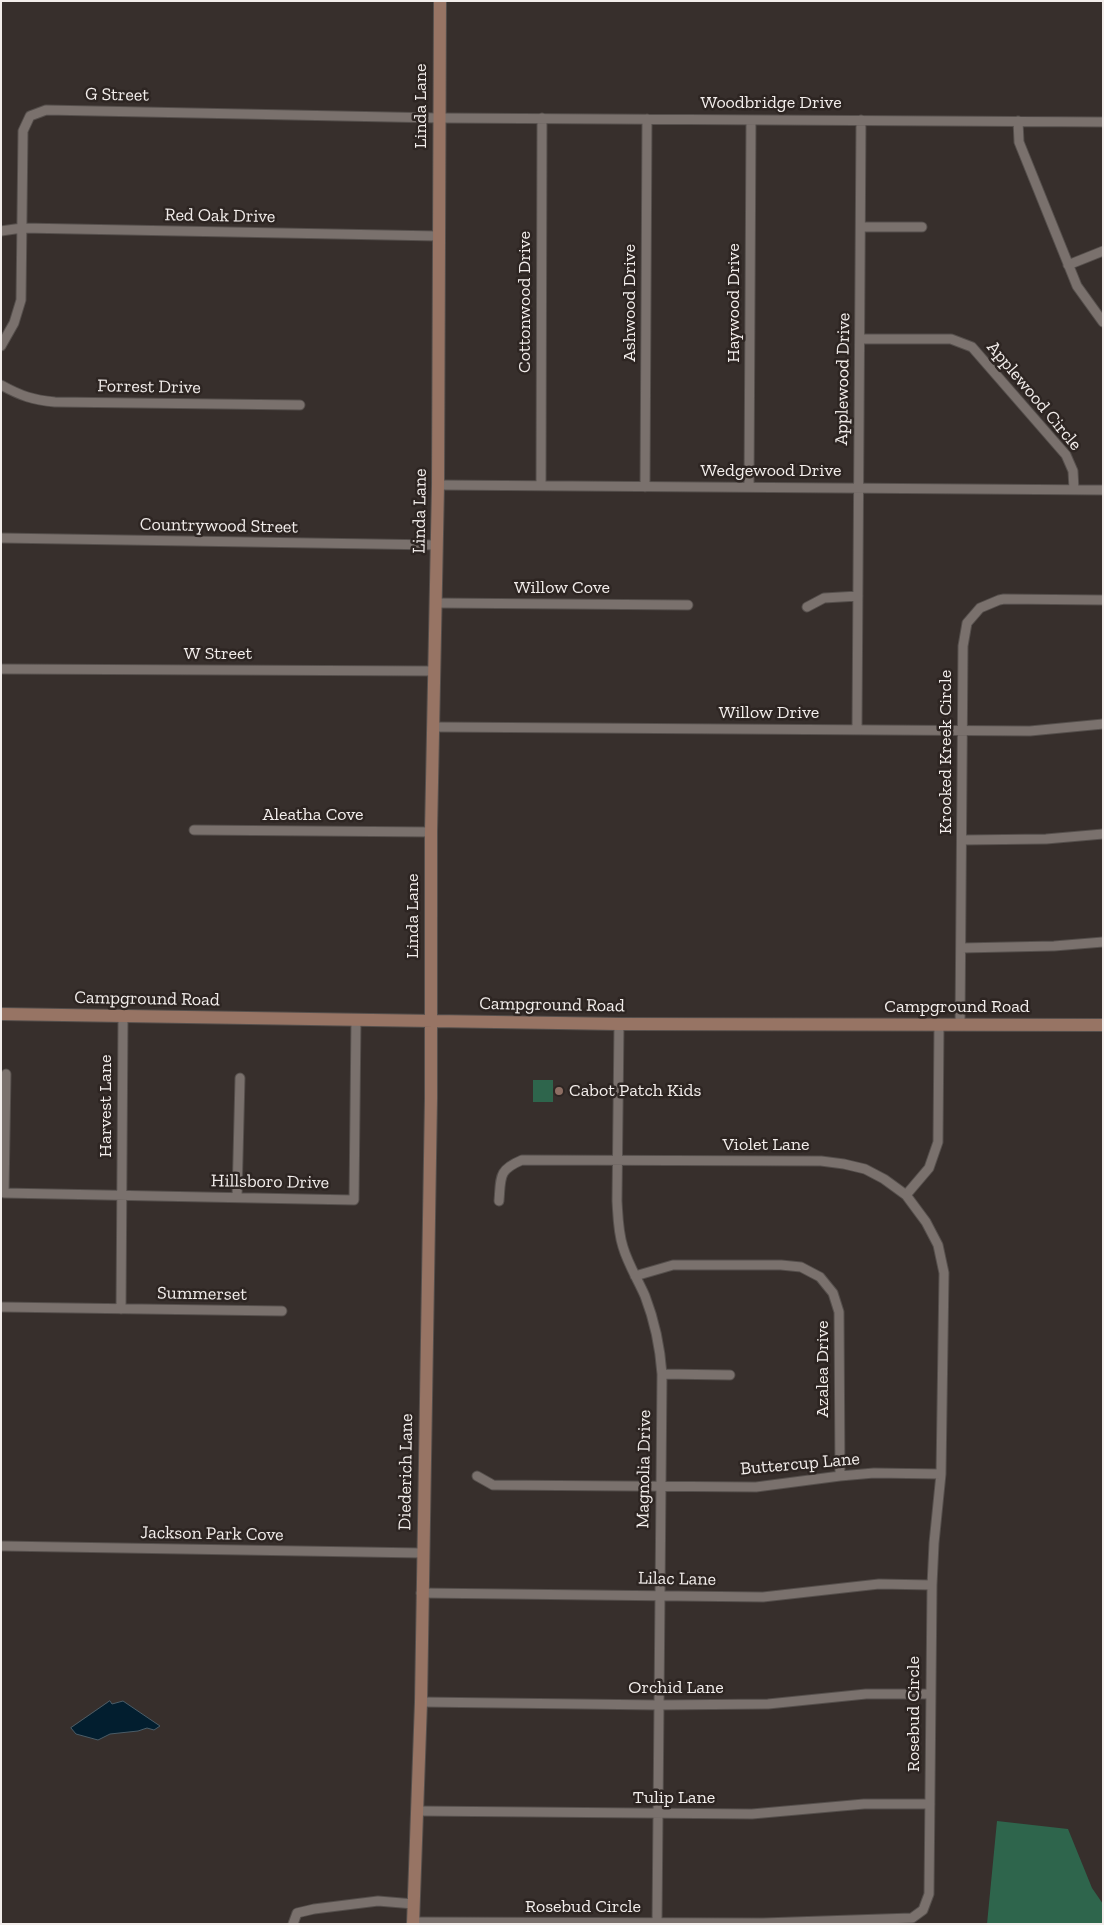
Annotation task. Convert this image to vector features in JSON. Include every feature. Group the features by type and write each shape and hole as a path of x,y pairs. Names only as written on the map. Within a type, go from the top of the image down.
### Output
{"street":[{"name":"Linda Lane","path":"430,1021 431,832 438,485 440,1"},
{"name":"G Street","path":"1,346 14,323 21,300 23,131 30,116 46,110 439,118"},
{"name":"Woodbridge Drive","path":"439,118 1103,122"},
{"name":"Cottonwood Drive","path":"541,486 542,118"},
{"name":"Ashwood Drive","path":"645,486 647,119"},
{"name":"Haywood Drive","path":"749,487 751,120"},
{"name":"Applewood Drive","path":"857,729 861,120"},
{"path":"1018,121 1019,142 1068,265 1077,286 1103,322"},
{"path":"861,227 922,227"},
{"name":"Red Oak Drive","path":"1,231 22,228 438,236"},
{"path":"1068,265 1103,251"},
{"name":"Applewood Circle","path":"860,338 951,339 972,347 1066,455 1073,471 1074,490"},
{"name":"Forrest Drive","path":"1,385 34,400 55,402 300,404"},
{"name":"Wedgewood Drive","path":"438,485 1103,490"},
{"name":"Countrywood Street","path":"1,538 436,545"},
{"path":"807,607 824,598 858,596"},
{"name":"Krooked Kreek Circle","path":"960,1025 963,646 967,623 980,608 1004,598 1103,600"},
{"name":"Willow Cove","path":"435,603 688,605"},
{"name":"W Street","path":"1,669 434,671"},
{"name":"Willow Drive","path":"434,726 1030,731 1103,724"},
{"name":"Aleatha Cove","path":"194,830 431,832"},
{"path":"962,840 1046,839 1103,834"},
{"path":"961,948 1054,946 1103,942"},
{"name":"Campground Road","path":"1,1014 619,1024 1103,1025"},
{"name":"Harvest Lane","path":"122,1195 123,1017"},
{"name":"Hillsboro Drive","path":"6,1074 4,1192 354,1200 356,1020"},
{"name":"Diederich Lane","path":"413,1923 418,1811 431,1098 430,1021"},
{"name":"Magnolia Drive","path":"619,1024 616,1201 619,1226 623,1247 657,1329 662,1374 658,1595 657,1923"},
{"path":"906,1195 929,1168 938,1142 938,1025"},
{"path":"237,1197 240,1078"},
{"name":"Violet Lane","path":"499,1201 501,1176 508,1166 522,1160 822,1161 844,1164 865,1170 884,1178 906,1195"},
{"path":"120,1309 122,1195"},
{"name":"Rosebud Circle","path":"413,1923 762,1924 912,1918 923,1910 929,1894 932,1585 941,1474 944,1273 938,1245 926,1222 906,1195"},
{"name":"Azalea Drive","path":"636,1276 673,1265 772,1265 801,1267 820,1277 833,1293 839,1312 840,1476"},
{"name":"Summerset","path":"1,1307 282,1312"},
{"path":"662,1374 730,1375"},
{"name":"Buttercup Lane","path":"478,1476 493,1485 756,1487 840,1476 941,1474"},
{"name":"Jackson Park Cove","path":"1,1546 422,1553"},
{"name":"Lilac Lane","path":"421,1593 764,1597 878,1584 932,1585"},
{"name":"Orchid Lane","path":"420,1702 658,1705 768,1704 866,1694 931,1694"},
{"name":"Tulip Lane","path":"418,1811 752,1814 864,1804 930,1804"},
{"path":"293,1924 298,1913 314,1909 378,1901 414,1904"}],"green space":[{"path":"533,1080 553,1080 553,1102 533,1102"},
{"path":"997,1821 1068,1829 1092,1888 1103,1904 1103,1924 987,1924"}],"water":[{"path":"110,1701 112,1704 123,1701 160,1726 154,1730 147,1728 138,1731 110,1734 98,1740 76,1734 71,1728"}],"place":[{"name":"Cabot Patch Kids","path":"559,1091"}]}
